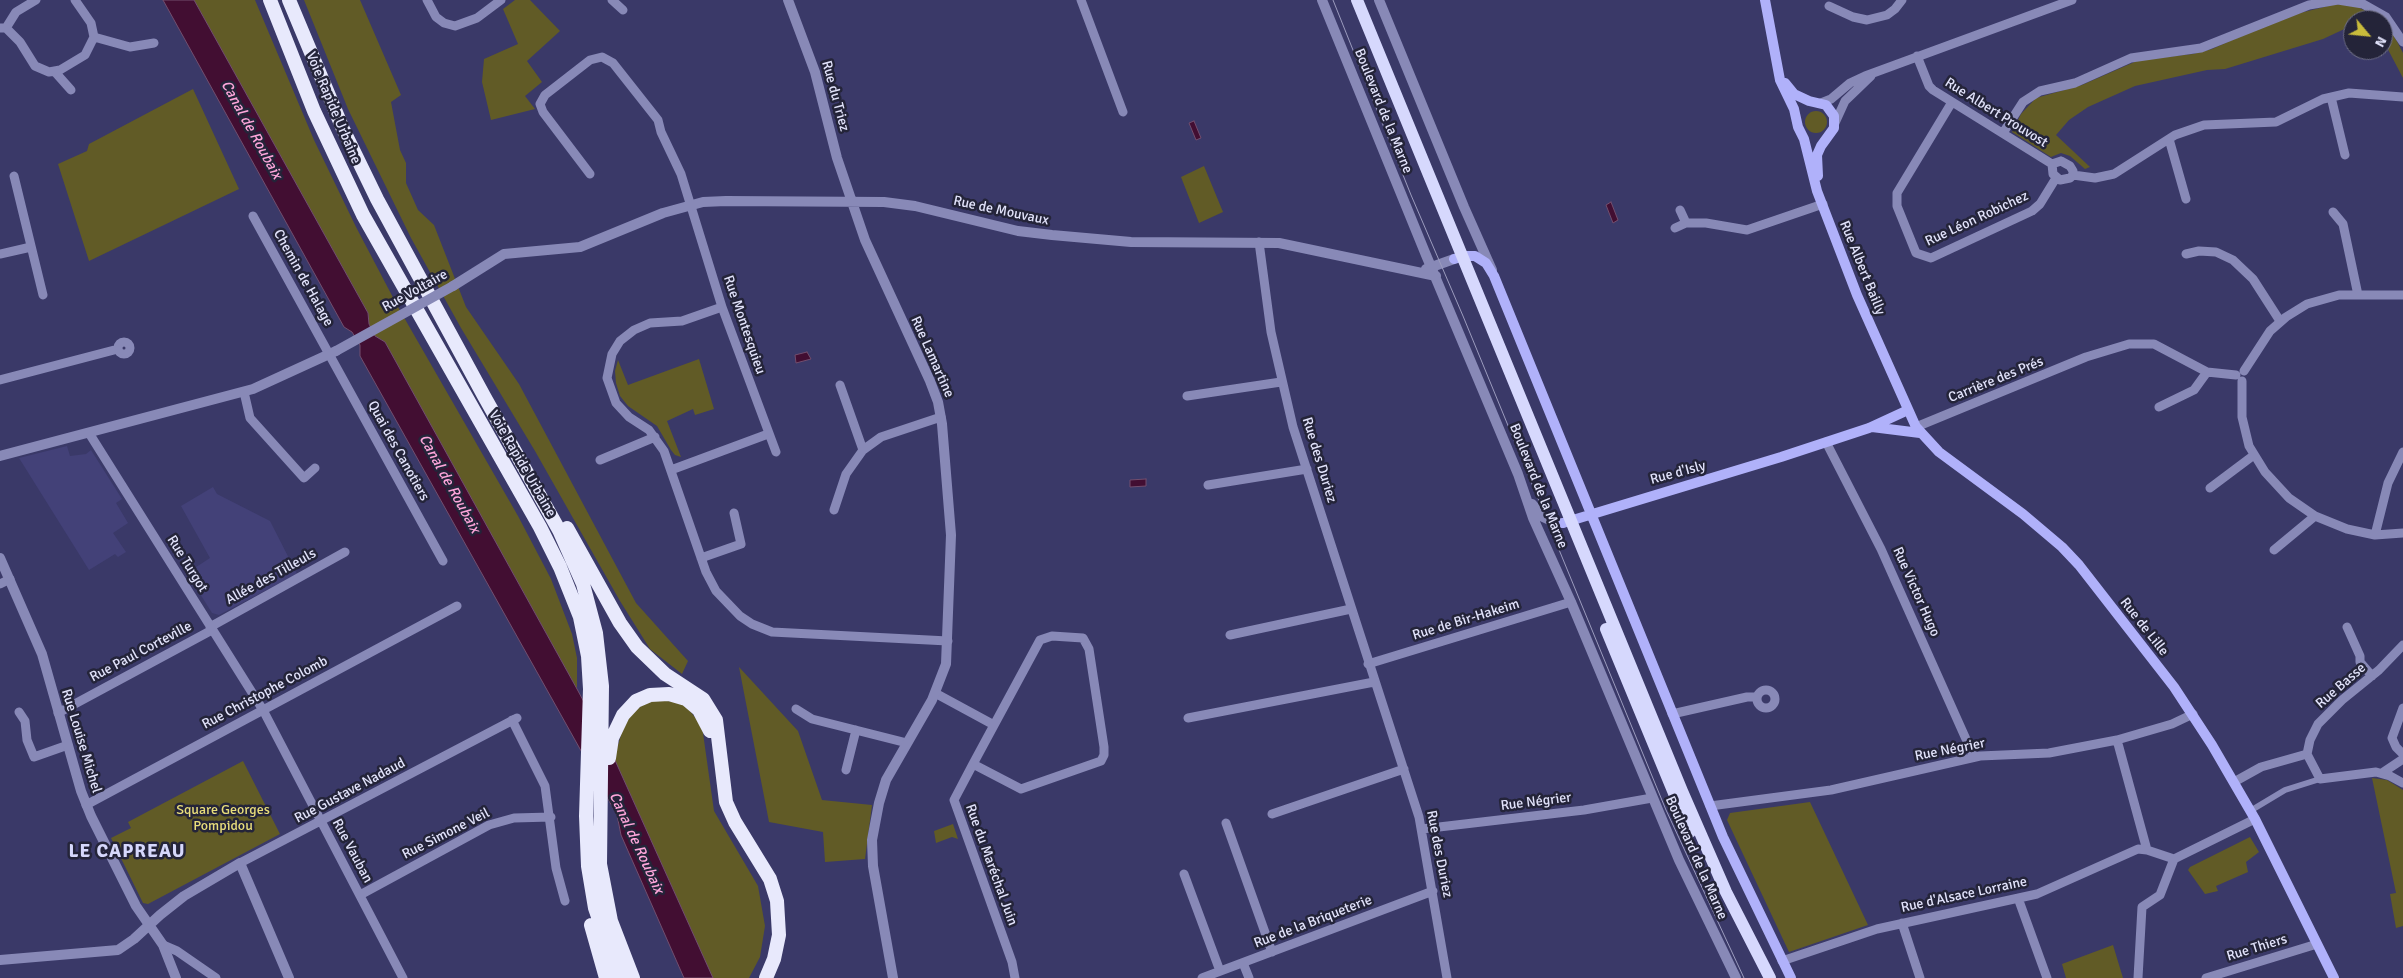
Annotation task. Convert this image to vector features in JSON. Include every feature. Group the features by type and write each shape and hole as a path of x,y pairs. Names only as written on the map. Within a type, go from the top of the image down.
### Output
{"highway":[{"name":"Voie Rapide Urbaine","path":"270,0 314,111 376,240 560,566 580,616 589,673 590,721 583,831"},
{"name":"Voie Rapide Urbaine","path":"289,0 343,129 377,199 559,530 583,584 599,651 603,709 599,821 600,864 611,921 633,978"},
{"path":"473,374 498,408 616,615 637,647 665,674 696,693 713,713 719,728 726,802 734,822 770,878 777,901 779,934 774,959 766,978"},
{"path":"611,921 606,887 605,846 608,769 615,729 629,707 650,695 669,694 678,696 693,704 703,716 710,732 714,788 719,808 728,827 760,878 769,904 771,923 769,941 764,962 756,978"},
{"path":"583,831 585,898 606,978"},
{"path":"583,831 595,908 620,978"}],"main road":[{"name":"Boulevard de la Marne","path":"1347,0 1572,520 1699,853 1760,978"},
{"name":"Boulevard de la Marne","path":"1356,0 1458,258"},
{"path":"1764,0 1782,86 1794,109 1806,143 1811,174 1823,204"},
{"path":"1777,66 1790,91 1798,97 1818,103 1832,111 1835,123 1817,155 1816,169 1823,204"},
{"path":"1798,121 1802,109 1818,103"},
{"path":"1801,132 1807,138 1816,140 1829,135"},
{"name":"Rue Albert Bailly","path":"1823,204 1844,264 1877,341"},
{"path":"1458,258 1479,258 1494,276"},
{"name":"Boulevard de la Marne","path":"1494,276 1593,513 1710,806 1791,978"},
{"name":"Rue de Lille","path":"1877,341 1918,430 1961,470 2034,522 2071,556 2192,714 2252,815 2334,978"},
{"name":"Rue d'Isly","path":"1572,520 1754,466 1869,428 1908,410"},
{"name":"Rue d'Isly","path":"1869,428 1918,430"},
{"name":"Boulevard de la Marne","path":"1574,468 1582,497 1572,520 1578,539 1708,852 1770,978"}],"street":[{"path":"36,0 16,12 3,28 20,42 35,66 45,72 55,72 85,55 94,37 93,27 75,0"},
{"path":"427,0 436,17 444,23 456,26 477,18 500,0"},
{"path":"612,0 623,10"},
{"name":"Rue du Triez","path":"788,0 816,72 837,158 851,200"},
{"path":"1092,0 1081,3 1123,112"},
{"name":"Boulevard de la Marne","path":"1322,0 1518,474 1533,518 1571,602 1652,798 1736,978"},
{"name":"Boulevard de la Marne","path":"1379,0 1464,206 1486,251 1494,276"},
{"path":"1834,5 1853,18 1872,20 1891,12 1902,0"},
{"path":"1818,103 1831,99 1850,83 1876,72 2072,0"},
{"path":"2003,133 2023,102 2040,91 2075,83 2138,56 2201,48 2309,5 2338,0 2363,4 2386,17 2403,42"},
{"path":"94,37 130,47 154,43"},
{"name":"Rue Albert Prouvost","path":"1917,56 1929,86 2052,164"},
{"name":"Rue Montesquieu","path":"590,174 543,112 540,104 545,95 582,66 594,58 602,57 613,62 654,113 678,168 722,306 776,452"},
{"path":"55,72 71,90"},
{"path":"1835,123 1845,100 1876,72"},
{"path":"2073,176 2070,166 2066,163 2057,161 2052,164 2051,168 2056,178 2066,180 2073,176 2095,178 2114,174 2169,139 2190,129 2211,124 2276,122 2331,97 2358,92 2403,97"},
{"path":"2331,97 2345,155"},
{"name":"Rue Léon Robichez","path":"1952,102 1897,193 1896,206 1916,253 1926,258 1931,258 2032,211 2040,204 2056,178"},
{"path":"2169,139 2186,198"},
{"path":"14,176 43,295"},
{"name":"Rue Voltaire","path":"0,456 244,392 280,378 332,353 453,286 504,254 580,247 654,216 691,205 726,201 851,200"},
{"name":"Rue de Mouvaux","path":"851,200 906,204 1030,233 1146,242 1279,243 1410,270 1434,272"},
{"name":"Rue Lamartine","path":"851,200 874,264 930,381 942,417 950,528 950,594 946,668 935,693 884,787 872,840 872,866 893,977"},
{"path":"1675,228 1686,223 1706,223 1747,230 1823,204"},
{"path":"1680,210 1686,223"},
{"path":"2333,212 2343,224 2358,295"},
{"name":"Chemin de Halage","path":"252,216 332,353"},
{"name":"Rue des Duriez","path":"1258,242 1270,332 1281,382 1368,664 1422,829 1447,978"},
{"path":"0,254 30,247"},
{"path":"2186,254 2203,251 2216,252 2233,260 2253,279 2280,322"},
{"path":"1434,272 1458,258"},
{"path":"2403,295 2332,296 2300,308 2280,322 2265,337 2241,376 2243,424 2254,455 2265,472 2289,498 2315,516 2347,530 2375,535 2403,533"},
{"path":"722,306 682,321 642,326 627,334 612,354 607,378 612,395 622,410 655,437 671,470 712,585 725,602 745,620 765,630 790,634 948,641"},
{"name":"Carrière des Prés","path":"1918,430 2086,357 2122,345 2150,343 2207,372"},
{"path":"0,380 118,349"},
{"name":"Quai des Canotiers","path":"332,353 443,561"},
{"path":"2159,408 2194,390 2207,372 2241,376"},
{"path":"1187,396 1281,382"},
{"path":"840,385 863,450"},
{"path":"244,392 250,418 304,478 315,468"},
{"path":"834,510 849,467 863,450 881,436 942,417"},
{"name":"Rue Turgot","path":"89,433 263,710"},
{"path":"671,470 768,434"},
{"path":"600,460 655,437"},
{"name":"Rue Victor Hugo","path":"1826,442 1881,549 1974,757"},
{"path":"2375,535 2388,483 2403,452"},
{"path":"2210,488 2254,455"},
{"path":"1208,485 1307,469"},
{"path":"1518,474 1538,513 1549,520 1572,520"},
{"path":"701,558 741,544 734,513"},
{"path":"2274,550 2315,516"},
{"name":"Allée des Tilleuls","path":"211,628 345,552"},
{"name":"Rue Louise Michel","path":"0,558 37,640 86,805 114,866 163,945 176,978"},
{"path":"0,584 10,579"},
{"name":"Rue de Bir-Hakeim","path":"1368,664 1571,602"},
{"name":"Rue Christophe Colomb","path":"86,805 457,606"},
{"path":"1230,635 1351,609"},
{"path":"2347,627 2360,656 2360,662 2372,676"},
{"name":"Rue Paul Corteville","path":"58,713 211,628"},
{"name":"Rue du Maréchal Juin","path":"972,764 1021,789 1101,761 1104,752 1086,641 1077,636 1046,637 1040,640 972,764 955,796 954,804 1012,962 1015,978"},
{"name":"Rue Basse","path":"2307,754 2313,733 2318,724 2342,700 2372,676 2403,645"},
{"path":"1188,718 1374,682"},
{"path":"935,693 994,725"},
{"path":"1672,714 1747,697 1757,697"},
{"path":"2403,708 2392,738 2396,747 2403,754"},
{"path":"796,709 812,719 907,743"},
{"name":"Rue Vauban","path":"263,710 403,978"},
{"path":"19,712 25,721 27,740 34,757 68,745"},
{"name":"Rue Négrier","path":"1710,806 1830,790 1974,757 2049,752 2117,740 2172,724 2192,714"},
{"name":"Rue Gustave Nadaud","path":"0,960 115,951 129,943 184,896 240,863 322,822 514,719 543,781 550,817"},
{"path":"846,770 856,730"},
{"path":"2117,740 2147,850 2174,859"},
{"path":"2234,782 2261,768 2307,754 2320,778"},
{"path":"2382,773 2403,759"},
{"path":"1272,814 1404,770"},
{"path":"2138,978 2142,907 2160,895 2174,859 2252,815 2285,790 2320,778 2364,772 2382,773 2403,784"},
{"name":"Rue Négrier","path":"1422,829 1584,810 1652,798"},
{"path":"550,817 556,868 565,901"},
{"name":"Rue Simone Veil","path":"360,895 489,825 514,818 550,817"},
{"path":"1226,824 1272,952"},
{"name":"Rue d'Alsace Lorraine","path":"1782,961 1863,932 2051,889 2133,851 2147,850"},
{"path":"240,863 289,978"},
{"path":"1184,874 1220,971"},
{"name":"Rue de la Briqueterie","path":"1202,978 1433,891"},
{"path":"2018,898 2047,978"},
{"path":"1902,923 1920,978"},
{"name":"Rue Thiers","path":"2211,977 2316,944"},
{"path":"163,945 177,951 216,978"},
{"path":"1243,963 1248,978"}],"shaded area":[{"path":"67,446 70,456 86,454 91,450 122,499 116,503 128,523 113,533 126,552 118,557 115,554 89,570 19,458"},
{"path":"213,487 217,494 270,521 297,574 219,615 212,613 187,573 210,558 181,506"}],"green space":[{"path":"194,0 255,0 314,140 356,227 398,307 518,516 551,579 572,634 577,658 577,689 385,342 375,336 369,324 368,313"},
{"path":"304,0 360,0 401,95 391,102 400,150 406,163 406,183 418,210 434,225 466,307 519,384 636,603 688,661 682,674 650,649 461,328 411,238 348,109"},
{"path":"515,0 530,0 560,31 527,61 542,82 525,96 535,109 491,120 482,82 484,59 518,44 503,9"},
{"path":"2336,4 2356,6 2364,10 2343,10 2343,30 2323,39 2225,69 2207,70 2135,86 2088,107 2069,120 2056,135 2090,167 2085,169 2070,156 2061,153 2051,157 2012,132 2021,114 2036,98 2082,85 2139,60 2193,54 2212,49 2284,17"},
{"path":"2393,34 2403,53 2403,78 2393,59"},
{"path":"193,89 239,189 89,261 58,164 87,151 89,144"},
{"path":"1816,111 1824,114 1827,122 1824,130 1816,133 1808,130 1805,122 1808,114"},
{"path":"1204,166 1223,212 1199,223 1181,177"},
{"path":"699,359 714,409 695,415 693,409 667,421 681,457 675,455 671,450 657,426 628,406 620,396 615,371 618,360 628,385"},
{"path":"739,667 798,731 822,800 872,805 865,859 825,862 823,832 769,822"},
{"path":"657,700 678,702 686,706 702,726 714,811 758,886 765,926 760,957 749,978 713,978 614,758 625,722 634,711 647,702"},
{"name":"Square Georges Pompidou","path":"243,761 280,834 148,904 143,903 111,838 131,828 128,822"},
{"path":"2372,778 2387,780 2403,790 2403,926 2396,928 2390,894 2396,893"},
{"path":"1810,802 1868,925 1789,952 1727,820 1730,813"},
{"path":"953,824 958,839 952,837 936,843 934,831"},
{"path":"2250,837 2259,852 2246,862 2248,872 2216,886 2218,891 2205,894 2188,870 2190,867"},
{"path":"2113,945 2123,978 2066,978 2062,964"}],"water":[{"name":"Canal de Roubaix","path":"163,0 194,0 368,313 369,324 375,336 385,342 614,758 713,978 684,978 621,835 617,815 360,356 360,345 352,332 344,327"},
{"path":"1194,121 1201,138 1196,140 1189,123"},
{"path":"1611,202 1618,220 1613,223 1606,205"},
{"path":"807,352 811,359 796,363 795,355"},
{"path":"1146,479 1146,486 1130,487 1130,480"}],"tram line":[{"path":"1333,0 1411,195 1463,316 1666,810 1744,978"}],"district":[{"name":"LE CAPREAU","path":"127,852"}]}
